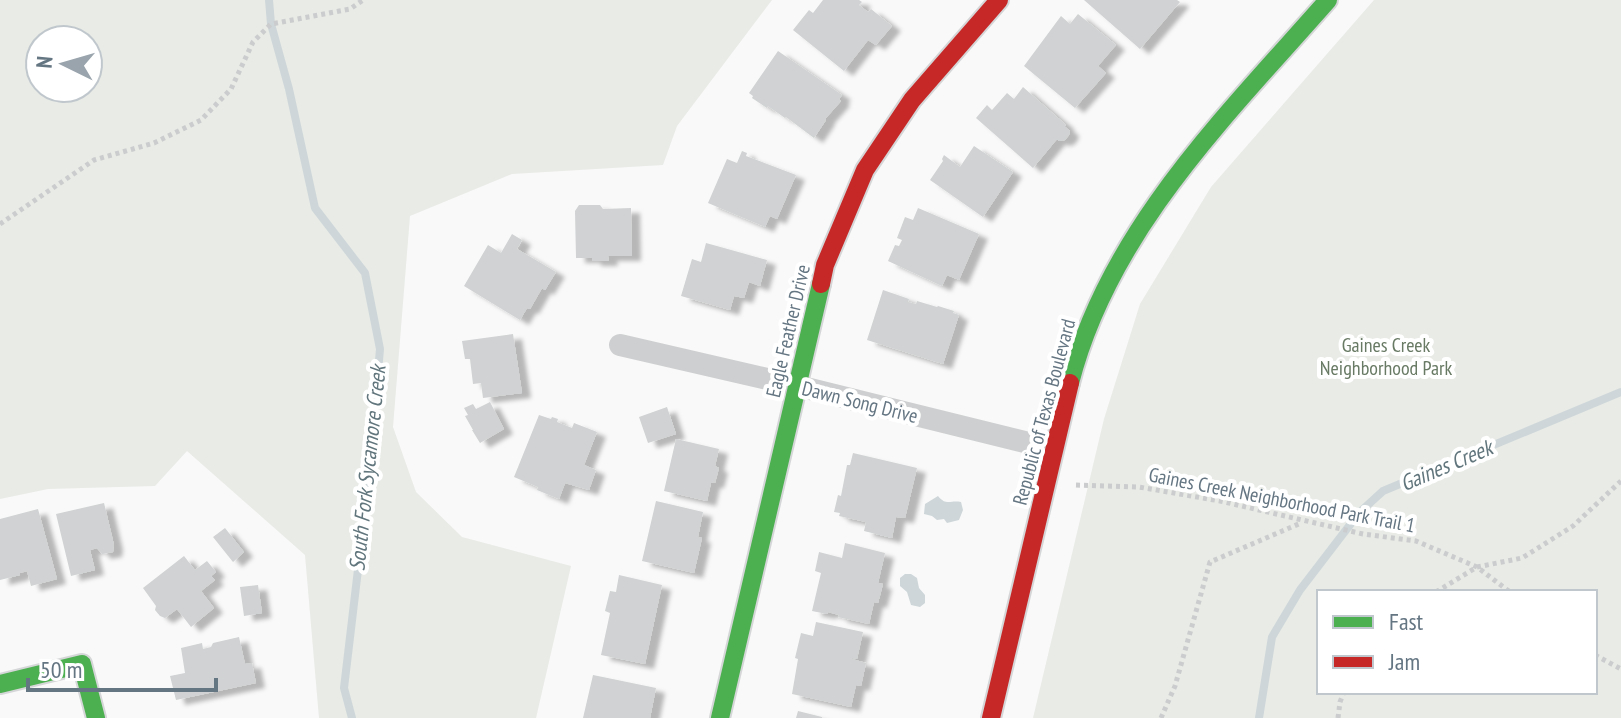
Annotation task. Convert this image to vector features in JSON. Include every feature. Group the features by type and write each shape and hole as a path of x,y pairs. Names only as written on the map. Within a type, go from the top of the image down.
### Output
{"street":[{"name":"Eagle Feather Drive","path":"720,718 825,265 865,170 912,100 999,0"},
{"name":"Republic of Texas Boulevard","path":"991,718 1053,449 1073,370 1092,316 1121,258 1178,172 1328,0"},
{"name":"Dawn Song Drive","path":"620,345 1053,449"},
{"path":"0,684 82,664 96,718"}],"path":[{"path":"0,224 94,160 154,143 201,120 231,89 253,42 271,24 350,9 363,0"},
{"path":"1439,590 1477,567 1522,558 1573,526 1621,481"},
{"name":"Gaines Creek Neighborhood Park Trail 1","path":"1076,485 1139,487 1220,501 1363,534 1416,541 1477,567 1507,590"},
{"path":"1161,718 1175,686 1210,562 1304,522"},
{"path":"1597,656 1621,669"},
{"path":"1338,718 1343,694"}],"green space":[{"path":"0,0 772,0 677,126 663,165 512,174 410,216 393,427 416,492 462,537 571,566 536,718 319,718 305,555 187,451 155,486 48,489 0,499"},
{"name":"Gaines Creek Neighborhood Park","path":"1374,0 1621,0 1621,718 1033,718 1104,419 1140,304 1211,187"}],"shaded area":[{"path":"938,496 946,502 961,502 963,510 959,520 947,523 944,519 937,520 924,514 925,504"},
{"path":"905,574 917,578 919,588 925,595 925,603 920,607 911,605 907,592 900,586 900,578"}],"building":[{"path":"823,0 859,0 862,2 859,5 868,12 871,9 892,26 876,45 868,40 844,71 793,30 809,10 813,13"},
{"path":"1084,0 1177,0 1180,2 1140,49"},
{"path":"1078,14 1116,45 1098,66 1106,73 1075,108 1024,66 1061,16 1070,24"},
{"path":"778,51 842,95 841,101 814,138 786,117 752,98 749,93"},
{"path":"1023,87 1070,131 1065,140 1057,139 1033,168 976,118 987,105 992,110 1007,93 1014,99"},
{"path":"974,146 1013,172 983,217 930,180 944,155 960,167"},
{"path":"742,151 747,153 746,156 796,175 777,219 770,216 765,227 708,203 727,159 737,163"},
{"path":"579,205 600,205 603,209 631,208 632,256 608,256 609,261 576,258 575,211"},
{"path":"918,208 979,234 959,280 947,275 942,286 888,261 895,245 899,246 902,240 897,238 905,217 913,220"},
{"path":"512,234 522,240 517,249 556,272 520,320 464,286 488,245 501,253"},
{"path":"706,243 767,260 760,286 749,282 744,298 734,296 730,310 681,296 692,259 701,262"},
{"path":"883,290 909,299 908,302 938,306 959,315 943,364 867,340"},
{"path":"513,334 522,393 483,398 481,383 473,384 470,359 465,359 462,341"},
{"path":"490,402 504,429 480,443 465,416 468,415 464,408 473,404 476,409"},
{"path":"667,407 676,434 648,443 639,417"},
{"path":"539,415 558,419 557,422 572,428 574,423 597,432 584,465 596,470 589,490 565,483 559,499 514,477"},
{"path":"676,439 719,449 715,466 719,468 707,501 664,491"},
{"path":"853,453 917,468 905,518 896,517 892,538 864,531 866,522 834,512"},
{"path":"656,501 703,512 698,537 702,538 694,573 642,561"},
{"path":"104,503 113,552 102,554 97,548 90,550 95,570 71,576 56,514"},
{"path":"38,509 57,579 31,586 27,571 0,580 0,519"},
{"path":"225,528 244,552 233,562 213,537"},
{"path":"845,543 885,553 878,583 883,584 878,603 874,602 869,624 828,612 812,611 821,573 815,571 819,552 842,558"},
{"path":"184,556 195,570 207,561 216,572 211,576 215,580 201,591 214,608 191,627 177,609 165,618 160,616 143,588"},
{"path":"619,575 662,585 645,664 601,655 610,613 605,611 610,591 616,592"},
{"path":"258,585 262,613 244,616 240,587"},
{"path":"816,622 863,632 857,659 852,659 866,663 861,686 856,685 851,707 792,694 801,633 813,636"},
{"path":"239,637 245,664 252,663 256,683 176,700 170,676 185,673 181,648 202,643 203,649 211,647 213,643"},
{"path":"593,675 656,688 650,718 583,718"},
{"path":"798,711 822,717 822,718 796,718"}],"waterway":[{"name":"South Fork Sycamore Creek","path":"269,0 271,24 315,208 365,273 380,349 368,485 344,688 352,718"},
{"name":"Gaines Creek","path":"1259,718 1272,637 1300,590 1360,512 1383,491 1621,392"}],"traffic: fast":[{"path":"1070,383 1088,327 1142,225 1212,131 1328,0"},
{"path":"720,718 821,284"},
{"path":"0,684 82,664 96,718"}],"traffic: jam":[{"path":"821,284 825,265 865,170 912,100 999,0"},
{"path":"991,718 1070,383"}]}
